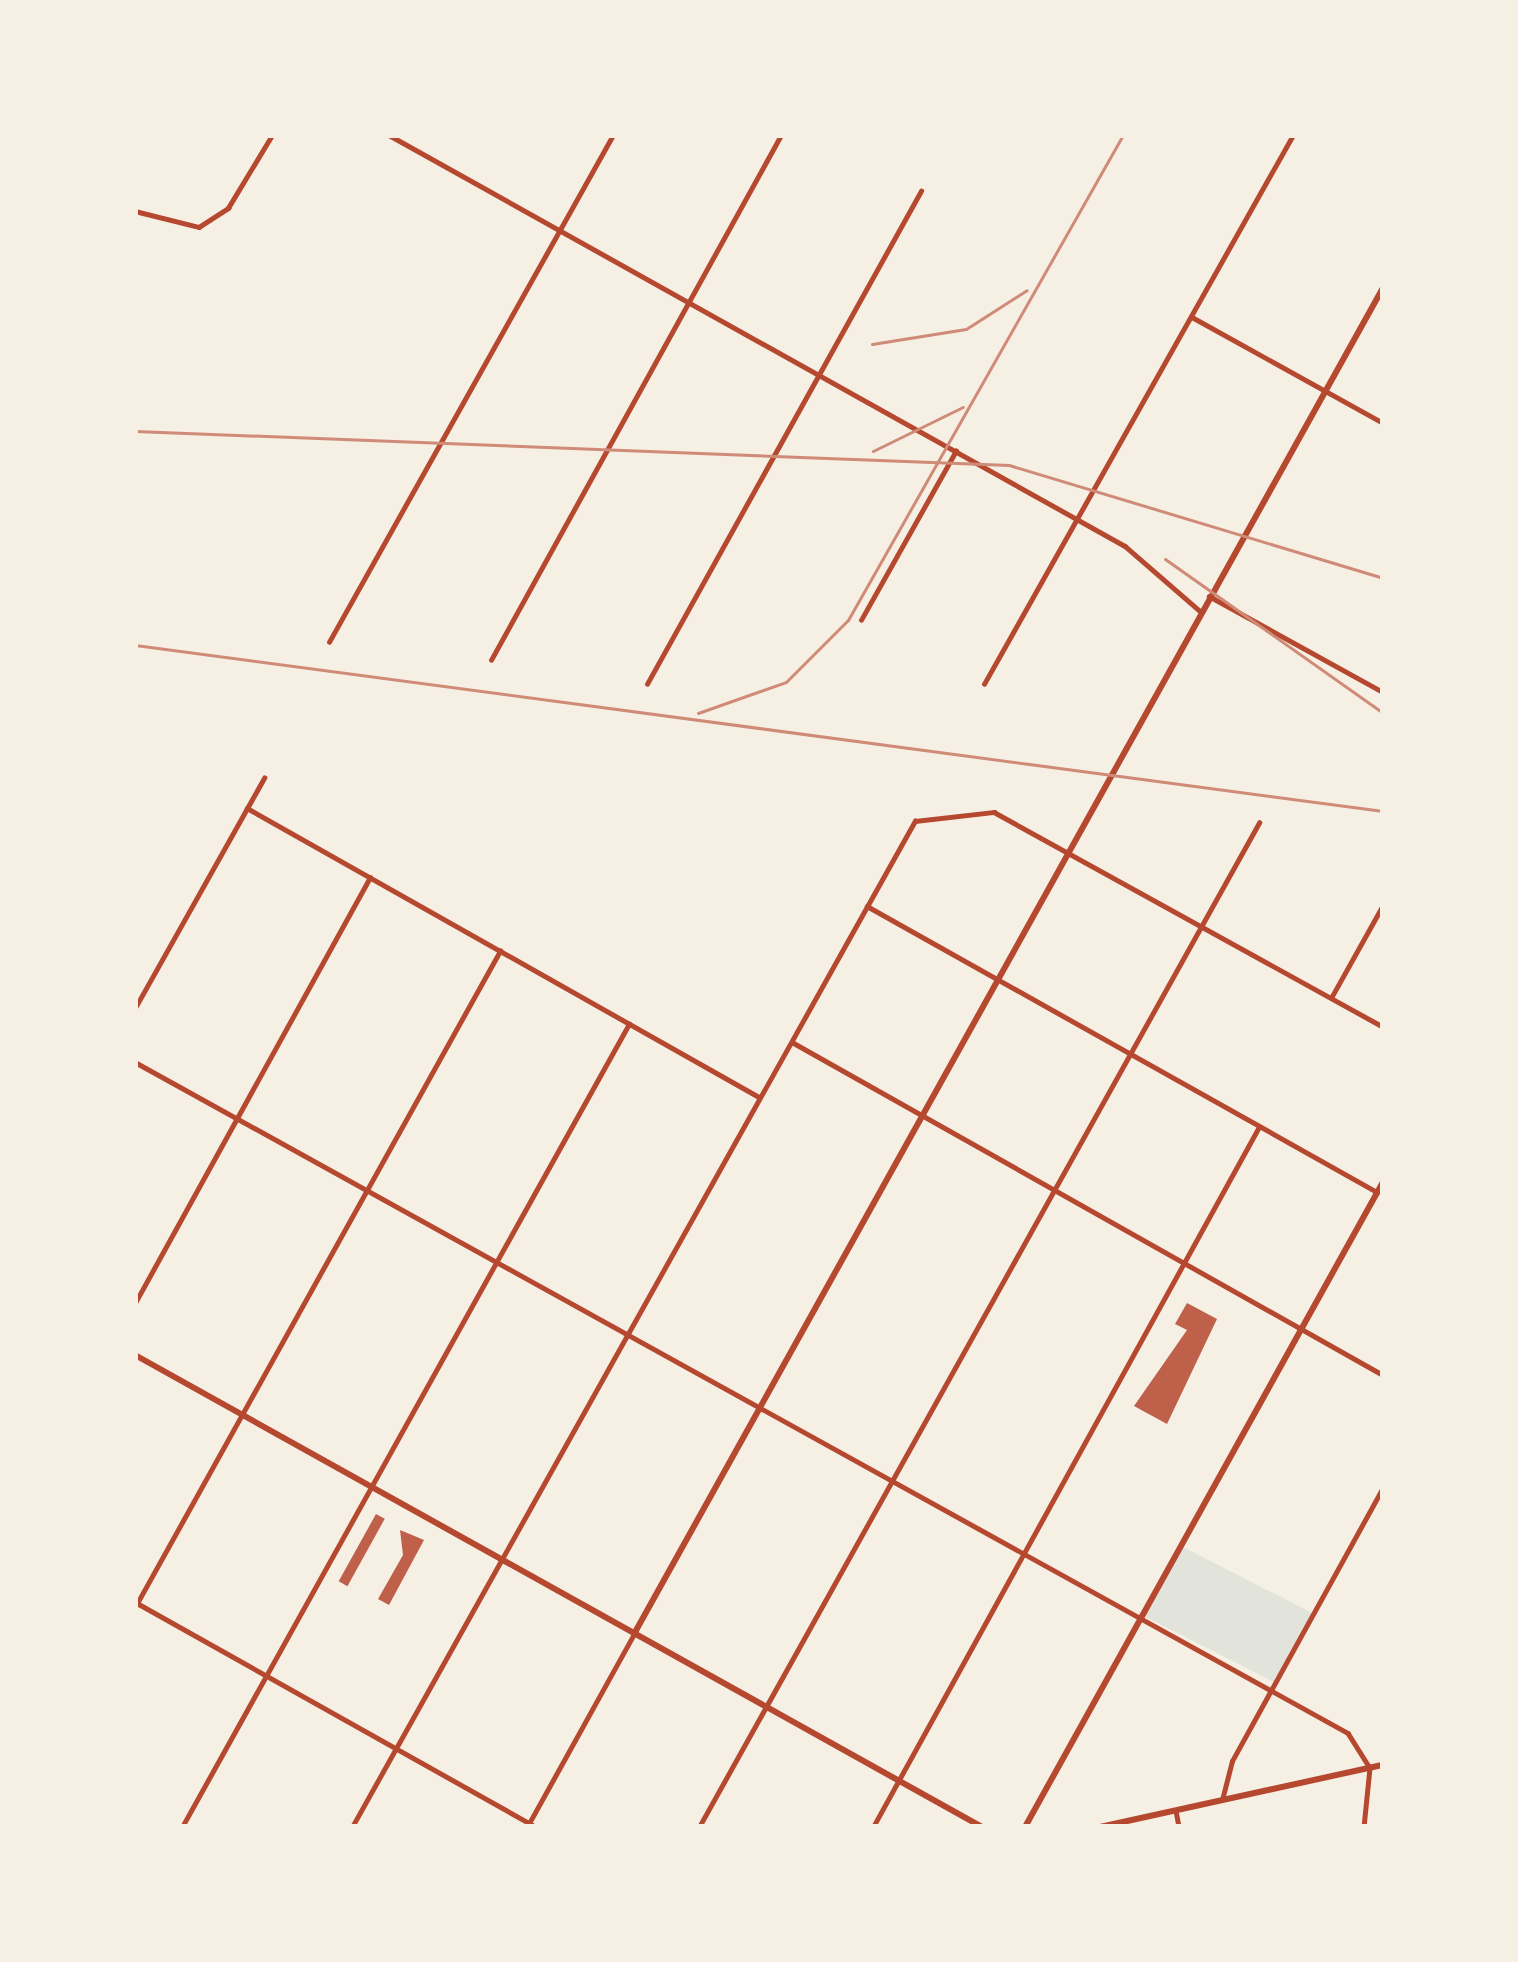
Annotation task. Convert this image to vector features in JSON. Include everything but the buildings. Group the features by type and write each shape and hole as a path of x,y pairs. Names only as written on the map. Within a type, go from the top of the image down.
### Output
{"main road":[{"path":"634,1634 1383,288"},
{"path":"1025,1827 1383,1182"},
{"path":"135,1354 982,1827"},
{"path":"1100,1827 1383,1766"}],"street":[{"path":"135,211 199,227 228,208 272,135"},
{"path":"389,135 1077,519 1200,611"},
{"path":"329,642 613,135"},
{"path":"491,660 781,135"},
{"path":"985,684 1293,135"},
{"path":"647,684 921,190"},
{"path":"1192,317 1383,423"},
{"path":"861,620 956,452"},
{"path":"1209,596 1383,692"},
{"path":"135,1008 264,778"},
{"path":"247,808 759,1097"},
{"path":"352,1827 915,821 994,812 1383,1027"},
{"path":"699,1827 1259,823"},
{"path":"135,1303 370,878"},
{"path":"1331,998 1383,905"},
{"path":"867,906 1377,1192"},
{"path":"500,951 136,1605 531,1826 634,1634"},
{"path":"182,1827 629,1024"},
{"path":"791,1042 1383,1375"},
{"path":"135,1061 497,1265 894,1477 1348,1733 1370,1768 1364,1827"},
{"path":"873,1827 1259,1127"},
{"path":"1222,1800 1271,1690 1383,1488"},
{"path":"1176,1811 1179,1827"}],"shaded area":[{"path":"1179,1545 1314,1614 1278,1684 1143,1615"}],"railway":[{"path":"698,713 786,682 848,620 1123,135"},
{"path":"872,344 966,329 1027,290"},
{"path":"873,451 963,407"},
{"path":"135,431 1009,465 1383,578"},
{"path":"1165,559 1383,713"},
{"path":"135,645 1383,811"}]}
